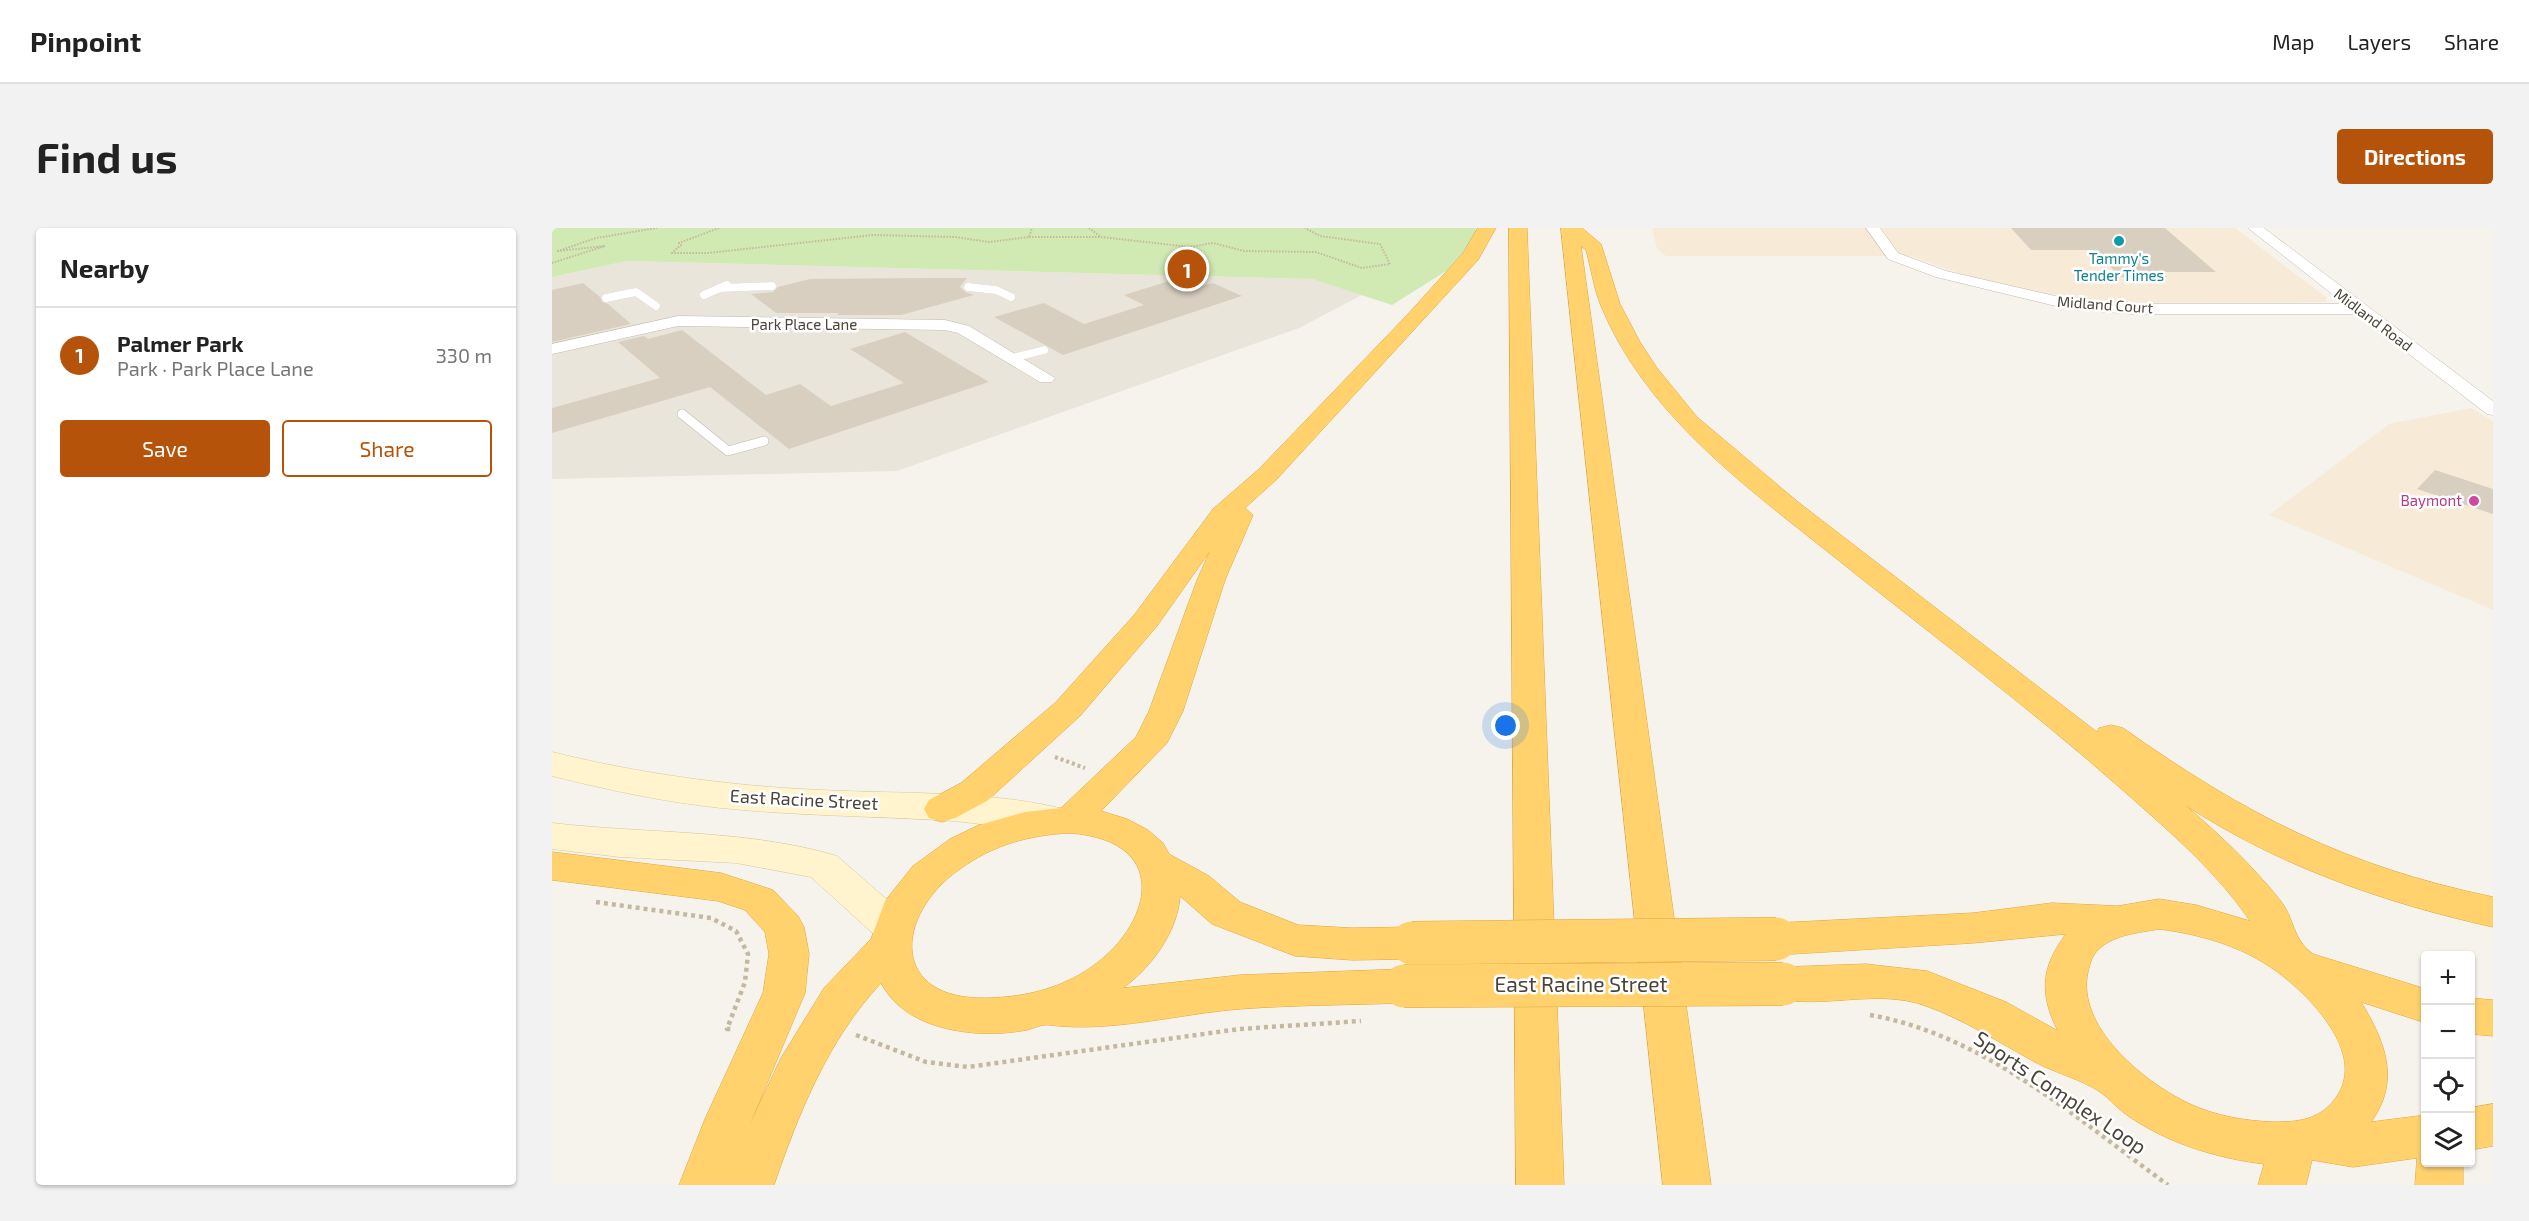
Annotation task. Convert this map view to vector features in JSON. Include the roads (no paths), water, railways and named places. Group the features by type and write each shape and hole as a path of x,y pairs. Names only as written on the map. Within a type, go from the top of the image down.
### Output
{"highway":[{"path":"942,809 974,792 1068,709 1146,620 1222,515 1268,474 1472,256 1487,228"},
{"path":"1518,228 1540,1185"},
{"path":"1570,228 1595,248 1610,304 1629,342 1648,372 1689,422 1789,508 2103,754 2200,838 2267,912 2291,960 2423,1005"},
{"path":"1570,228 1687,1185"},
{"path":"1064,820 1150,743 1166,711 1226,543 1239,517 1268,474"},
{"path":"1872,573 1955,623 2153,766 2246,825 2337,866 2402,890 2493,912"},
{"path":"750,1185 768,1134 808,1051 839,1000 891,937 902,907 915,887 955,853 1005,830 1064,820 1094,822 1124,833 1147,849 1157,864 1162,881 1162,899 1157,919 1130,958 1110,975 1085,991 1028,1012 975,1016 951,1012 930,1005 912,994 900,980 892,964 891,937"},
{"path":"1157,864 1195,886 1226,913 1295,940 1352,944 1776,939 1972,928 2052,918 2115,920 2159,915 2209,922 2260,941 2291,960 2324,987 2345,1012 2360,1038 2367,1065 2366,1089 2356,1111 2338,1128 2296,1156"},
{"path":"552,866 721,888 759,900 784,927 789,954 784,993 728,1119 703,1185"},
{"path":"2115,920 2082,940 2071,955 2065,972 2064,991 2069,1012 2079,1034 2094,1056 2114,1077 2168,1116 2199,1130 2296,1156 2421,1137"},
{"name":"East Racine Street","path":"1028,1012 1103,1008 1240,992 1404,986 1782,984 1866,981 1927,988 1991,1014 2051,1049 2114,1077"},
{"path":"2475,1016 2493,1018"},
{"path":"2475,1128 2493,1125"},
{"path":"2439,1167 2439,1185"}],"main road":[{"name":"East Racine Street","path":"552,764 659,788 744,798 1005,812 1064,820"},
{"path":"552,836 620,844 736,850 788,857 824,866 891,937"}],"street":[{"name":"Midland Court","path":"1873,228 1893,256 1910,263 1986,286 2068,304 2132,309 2358,309"},
{"name":"Midland Road","path":"2255,228 2493,410"},
{"name":"Park Place Lane","path":"552,349 678,321 945,326 963,329 1046,378"}],"lane":[{"path":"704,295 745,281"},
{"path":"720,288 772,286"},
{"path":"968,287 996,290 1011,297"},
{"path":"606,298 636,292 656,306"},
{"path":"1013,358 1044,350"},
{"path":"682,414 728,451 764,441"}],"place":[{"name":"Tammy's Tender Times","path":"2119,241"},
{"name":"Palmer Park","path":"1187,269"},
{"name":"Baymont","path":"2474,501"}]}
